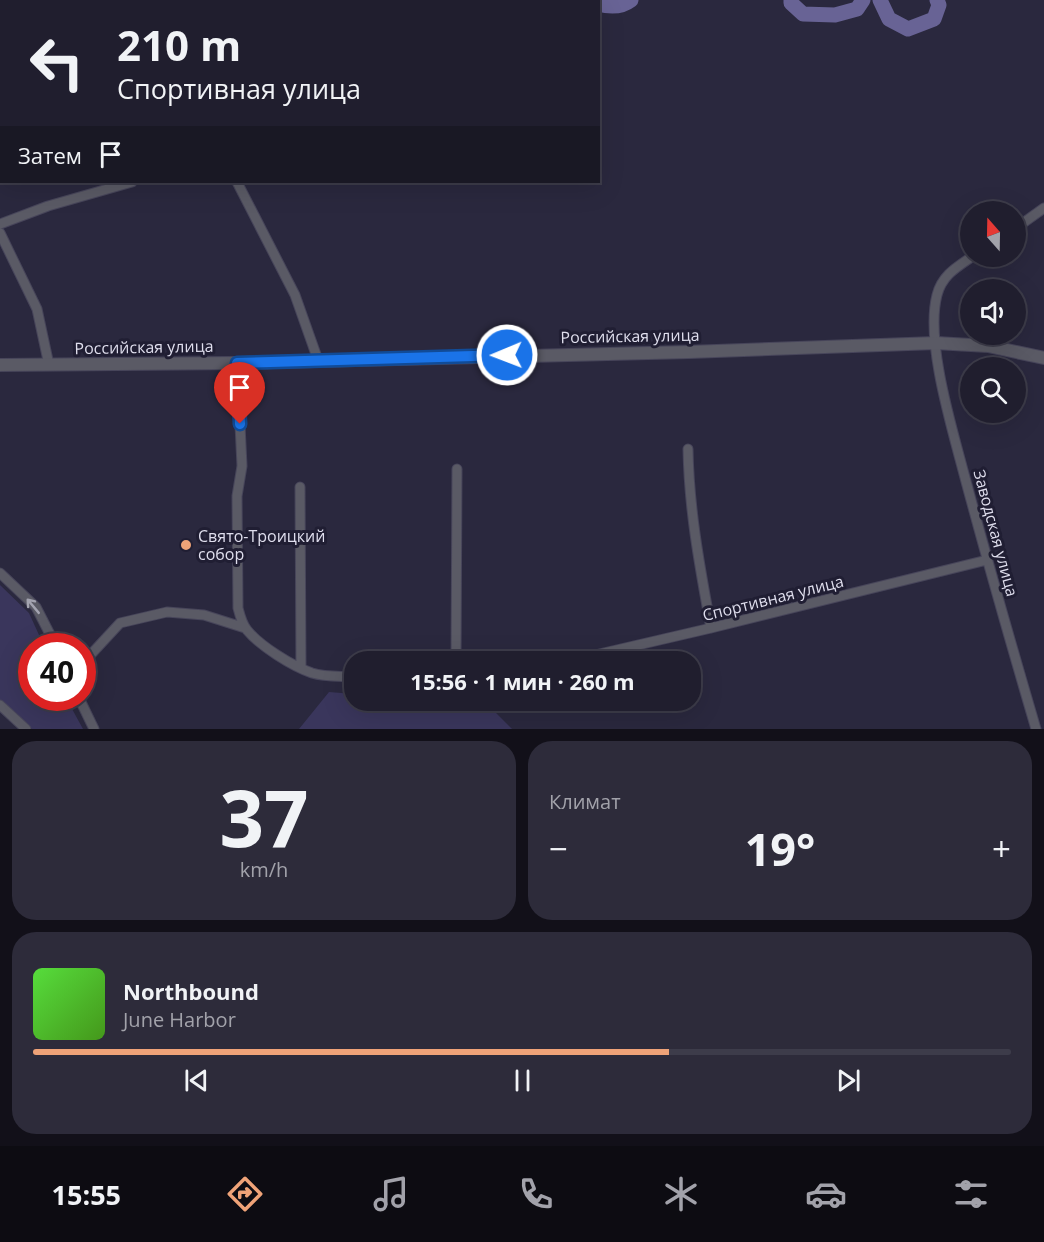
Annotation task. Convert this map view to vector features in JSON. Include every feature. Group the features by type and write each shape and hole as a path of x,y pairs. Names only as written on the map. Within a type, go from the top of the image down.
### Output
{"street":[{"path":"0,224 48,206 128,183"},
{"path":"238,183 295,296 318,360"},
{"path":"1026,221 1044,208"},
{"path":"0,233 36,309 49,364"},
{"path":"936,343 934,315 939,288 949,273 960,265"},
{"name":"Российская улица","path":"0,365 237,363 689,352 936,343 988,346 1038,357"},
{"name":"Заводская улица","path":"936,343 944,400 1036,729"},
{"path":"1038,357 1044,368"},
{"path":"237,363 242,466 237,496 238,608 245,628"},
{"path":"688,449 693,530 711,628"},
{"path":"456,651 457,469"},
{"path":"300,487 301,668"},
{"name":"Спортивная улица","path":"612,651 987,560"},
{"path":"0,573 36,607 49,633"},
{"path":"96,649 120,623 167,612 204,615 245,628 285,660 301,668 314,673 344,676"},
{"path":"0,705 26,729"},
{"path":"85,711 94,729"}],"shaded area":[{"path":"0,585 29,613 38,633 18,633 18,711 73,711 83,729 32,729 0,700"},
{"path":"329,692 344,693 344,711 494,711 512,729 299,729"}],"waterway":[{"path":"600,4 615,6 631,0"},
{"path":"791,0 791,3 803,14 835,15 857,9 863,0"},
{"path":"880,0 889,19 908,29 934,19 939,5 937,0"}],"place":[{"name":"Свято-Троицкий собор","path":"186,545"}],"route":[{"path":"240,424 237,363 507,355"}]}
